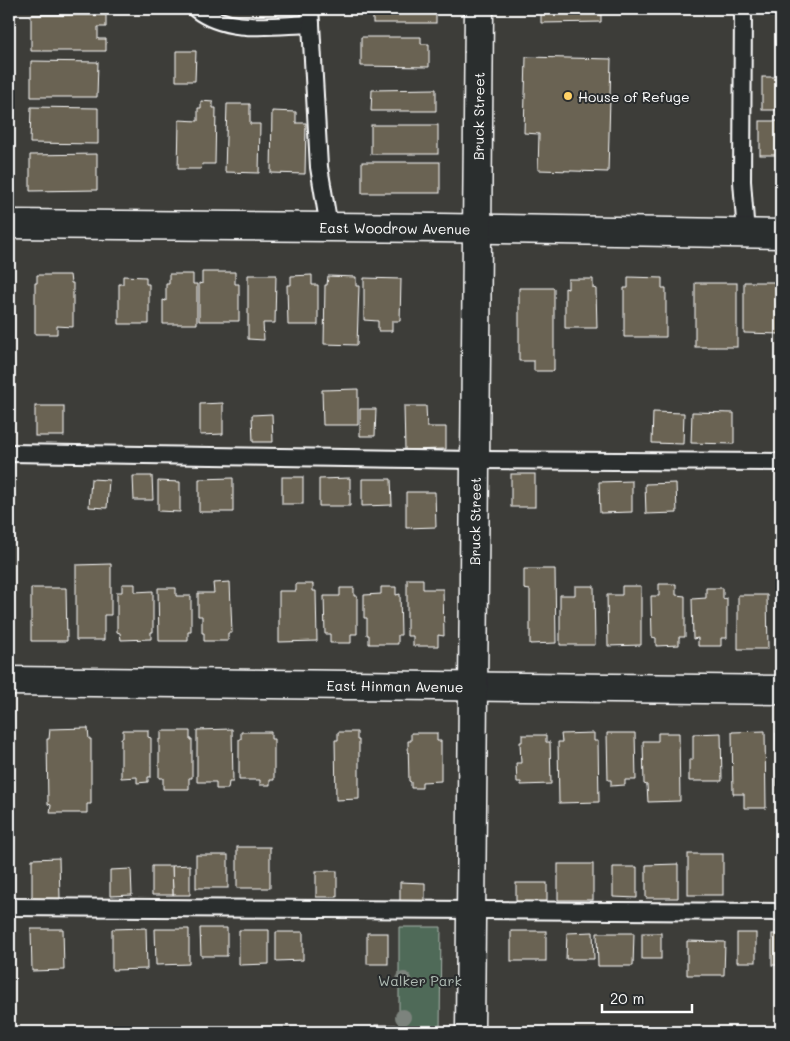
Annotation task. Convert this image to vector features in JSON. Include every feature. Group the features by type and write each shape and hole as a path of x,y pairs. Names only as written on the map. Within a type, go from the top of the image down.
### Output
{"street":[{"name":"Bruck Street","path":"470,1032 479,9"},
{"name":"East Woodrow Avenue","path":"9,224 781,234"},
{"name":"East Hinman Avenue","path":"9,681 781,690"}],"lane":[{"path":"196,9 220,22 243,26 311,16 319,167 329,228"},
{"path":"743,9 742,181 746,234"},
{"path":"9,453 475,460 781,462"},
{"path":"9,907 781,912"}],"green space":[{"name":"Walker Park","path":"399,927 441,927 440,1032 399,1032"}],"building":[{"path":"373,9 436,9 436,23 373,23"},
{"path":"541,9 601,9 601,22 541,23"},
{"path":"31,15 106,15 106,27 98,27 98,39 106,39 106,51 31,51"},
{"path":"361,37 421,37 421,44 429,44 429,67 361,66"},
{"path":"176,51 196,51 195,81 176,81"},
{"name":"House of Refuge","path":"526,57 611,59 608,172 538,170 539,134 524,133"},
{"path":"31,61 98,62 97,97 31,97"},
{"path":"762,77 781,77 781,110 762,110"},
{"path":"436,89 436,111 371,111 372,90"},
{"path":"201,101 213,102 213,108 216,108 215,164 202,164 201,169 178,169 179,120 198,121 198,108 201,108"},
{"path":"227,104 250,104 250,124 260,124 259,173 225,172"},
{"path":"31,107 98,108 98,144 30,143"},
{"path":"272,111 296,112 296,123 306,123 305,174 271,173"},
{"path":"760,121 781,121 781,155 760,155"},
{"path":"371,125 438,125 438,154 371,154"},
{"path":"97,154 97,190 30,191 30,155"},
{"path":"362,162 440,162 440,193 362,193"},
{"path":"202,272 235,272 235,284 239,284 239,321 199,321 199,283 202,284"},
{"path":"169,274 193,274 193,284 197,284 197,324 163,324 163,300 166,301 166,284 169,284"},
{"path":"37,275 70,275 71,283 73,283 73,327 57,326 57,334 35,334 35,283 37,283"},
{"path":"248,275 276,275 275,323 263,323 264,340 248,339"},
{"path":"312,275 312,285 318,285 318,325 288,325 287,285 291,285 291,276"},
{"path":"123,276 146,277 146,284 149,284 149,324 119,324 119,284 123,284"},
{"path":"328,276 356,277 356,286 359,286 357,345 324,344 325,285 327,285"},
{"path":"628,277 662,278 662,288 666,288 666,337 624,337 624,288 628,288"},
{"path":"364,278 401,279 400,321 392,321 392,331 378,331 378,321 364,320"},
{"path":"568,279 593,279 593,288 596,289 597,328 565,328 565,288 568,289"},
{"path":"744,282 781,282 781,334 744,333"},
{"path":"695,283 737,283 737,347 695,347"},
{"path":"519,288 554,288 554,371 534,371 534,361 519,361"},
{"path":"358,389 358,425 323,425 322,390"},
{"path":"223,403 223,434 200,435 200,404"},
{"path":"35,406 64,406 64,436 35,436"},
{"path":"404,406 426,406 427,427 446,427 446,449 405,450"},
{"path":"360,409 376,409 375,436 360,436"},
{"path":"653,412 684,413 683,444 652,443"},
{"path":"692,412 734,413 734,444 691,443"},
{"path":"272,414 273,442 253,442 252,415"},
{"path":"511,474 535,474 535,507 511,507"},
{"path":"133,476 152,476 153,500 134,500"},
{"path":"282,477 303,477 303,504 282,504"},
{"path":"233,478 233,512 199,512 199,479"},
{"path":"350,478 350,506 319,506 319,479"},
{"path":"91,479 109,480 107,508 89,507"},
{"path":"362,479 391,479 392,505 362,506"},
{"path":"158,481 180,482 180,512 158,511"},
{"path":"632,481 632,512 600,513 599,482"},
{"path":"676,483 677,513 646,514 645,484"},
{"path":"778,483 781,483 781,508 778,508"},
{"path":"406,492 435,492 436,527 406,528"},
{"path":"111,564 111,615 104,615 104,640 76,640 76,565"},
{"path":"524,569 555,569 556,643 530,644 530,590 524,589"},
{"path":"407,579 423,579 423,589 443,589 444,636 438,635 438,646 413,646 413,636 407,636"},
{"path":"230,582 232,633 228,633 228,641 204,641 202,616 198,616 198,593 214,593 213,583"},
{"path":"122,584 135,584 135,592 153,591 153,632 151,632 151,639 121,640 120,633 117,632 117,592 122,592"},
{"path":"296,584 313,584 313,591 316,591 317,641 279,642 279,591 296,591"},
{"path":"659,584 676,584 676,595 685,596 685,637 679,637 679,645 656,646 656,638 652,637 651,596 659,596"},
{"path":"575,586 594,586 595,645 560,645 560,595 575,595"},
{"path":"622,586 641,586 641,645 608,646 607,595 622,595"},
{"path":"381,587 396,587 396,595 400,594 401,635 398,635 398,644 369,644 367,618 364,618 364,595 381,594"},
{"path":"31,588 66,588 67,641 31,641"},
{"path":"158,588 176,588 176,596 191,596 191,632 188,632 188,641 159,641"},
{"path":"340,588 354,588 354,596 357,596 357,634 351,634 351,643 330,643 330,634 325,634 324,596 340,596"},
{"path":"706,588 723,588 723,599 727,598 727,638 721,638 721,646 698,646 698,638 693,639 692,599 706,598"},
{"path":"738,595 767,595 768,649 738,649"},
{"path":"88,728 89,739 91,739 91,804 87,804 87,813 50,813 51,805 48,804 47,739 49,739 50,729"},
{"path":"232,729 233,782 229,782 228,789 216,789 216,782 197,782 197,730"},
{"path":"123,730 148,730 148,737 151,738 151,777 148,777 148,782 137,783 137,777 121,778 121,738 123,738"},
{"path":"161,731 190,731 190,739 192,739 192,778 189,778 189,789 163,789 163,778 159,778 159,739 161,739"},
{"path":"765,731 766,808 744,808 744,794 733,794 732,732"},
{"path":"241,732 271,732 271,739 274,739 274,780 270,780 270,785 260,785 260,780 239,780 239,739 241,739"},
{"path":"338,732 357,732 357,740 359,740 359,799 336,800 335,740 338,740"},
{"path":"411,733 437,733 437,741 441,741 441,781 422,782 422,788 411,788 411,782 409,781 408,741 411,741"},
{"path":"594,733 594,741 598,741 599,802 559,803 558,742 562,742 561,734"},
{"path":"607,733 635,733 636,780 625,780 625,785 611,786 611,780 608,780"},
{"path":"658,733 679,733 680,801 648,802 647,785 644,784 643,741 658,741"},
{"path":"721,733 722,781 689,781 689,760 693,760 693,734"},
{"path":"776,733 781,733 781,786 777,786"},
{"path":"522,735 546,735 546,742 550,742 551,784 521,785 521,782 517,782 516,763 521,763 520,742 522,742"},
{"path":"237,847 270,847 270,888 237,888"},
{"path":"688,854 723,854 723,895 688,895"},
{"path":"196,855 228,855 228,888 196,888"},
{"path":"59,858 60,899 32,899 32,859"},
{"path":"558,864 593,864 593,900 558,900"},
{"path":"678,864 678,898 646,898 646,865"},
{"path":"190,865 190,895 173,895 172,866"},
{"path":"152,866 172,866 173,895 152,895"},
{"path":"613,867 637,867 637,898 613,897"},
{"path":"131,869 132,895 110,896 110,870"},
{"path":"316,871 337,871 337,897 316,897"},
{"path":"400,882 425,883 425,903 400,903"},
{"path":"516,883 547,883 547,903 516,903"},
{"path":"146,928 147,969 112,970 112,929"},
{"path":"200,928 227,928 227,956 201,956"},
{"path":"31,929 63,929 64,970 32,971"},
{"path":"155,929 189,929 189,964 156,965"},
{"path":"239,930 269,930 269,964 239,965"},
{"path":"511,931 546,931 546,961 511,961"},
{"path":"276,932 303,932 303,960 276,961"},
{"path":"593,932 594,959 566,959 567,933"},
{"path":"367,933 388,933 388,964 367,964"},
{"path":"597,933 634,933 633,966 598,966"},
{"path":"642,933 661,933 661,959 642,959"},
{"path":"737,933 756,933 756,962 737,962"},
{"path":"772,934 781,934 781,965 772,965"},
{"path":"687,941 725,942 724,975 687,975"},
{"path":"375,1025 396,1025 396,1032 375,1032"},
{"path":"313,1027 313,1032 284,1032 284,1028"}],"place":[{"name":"House of Refuge","path":"568,96"}]}
